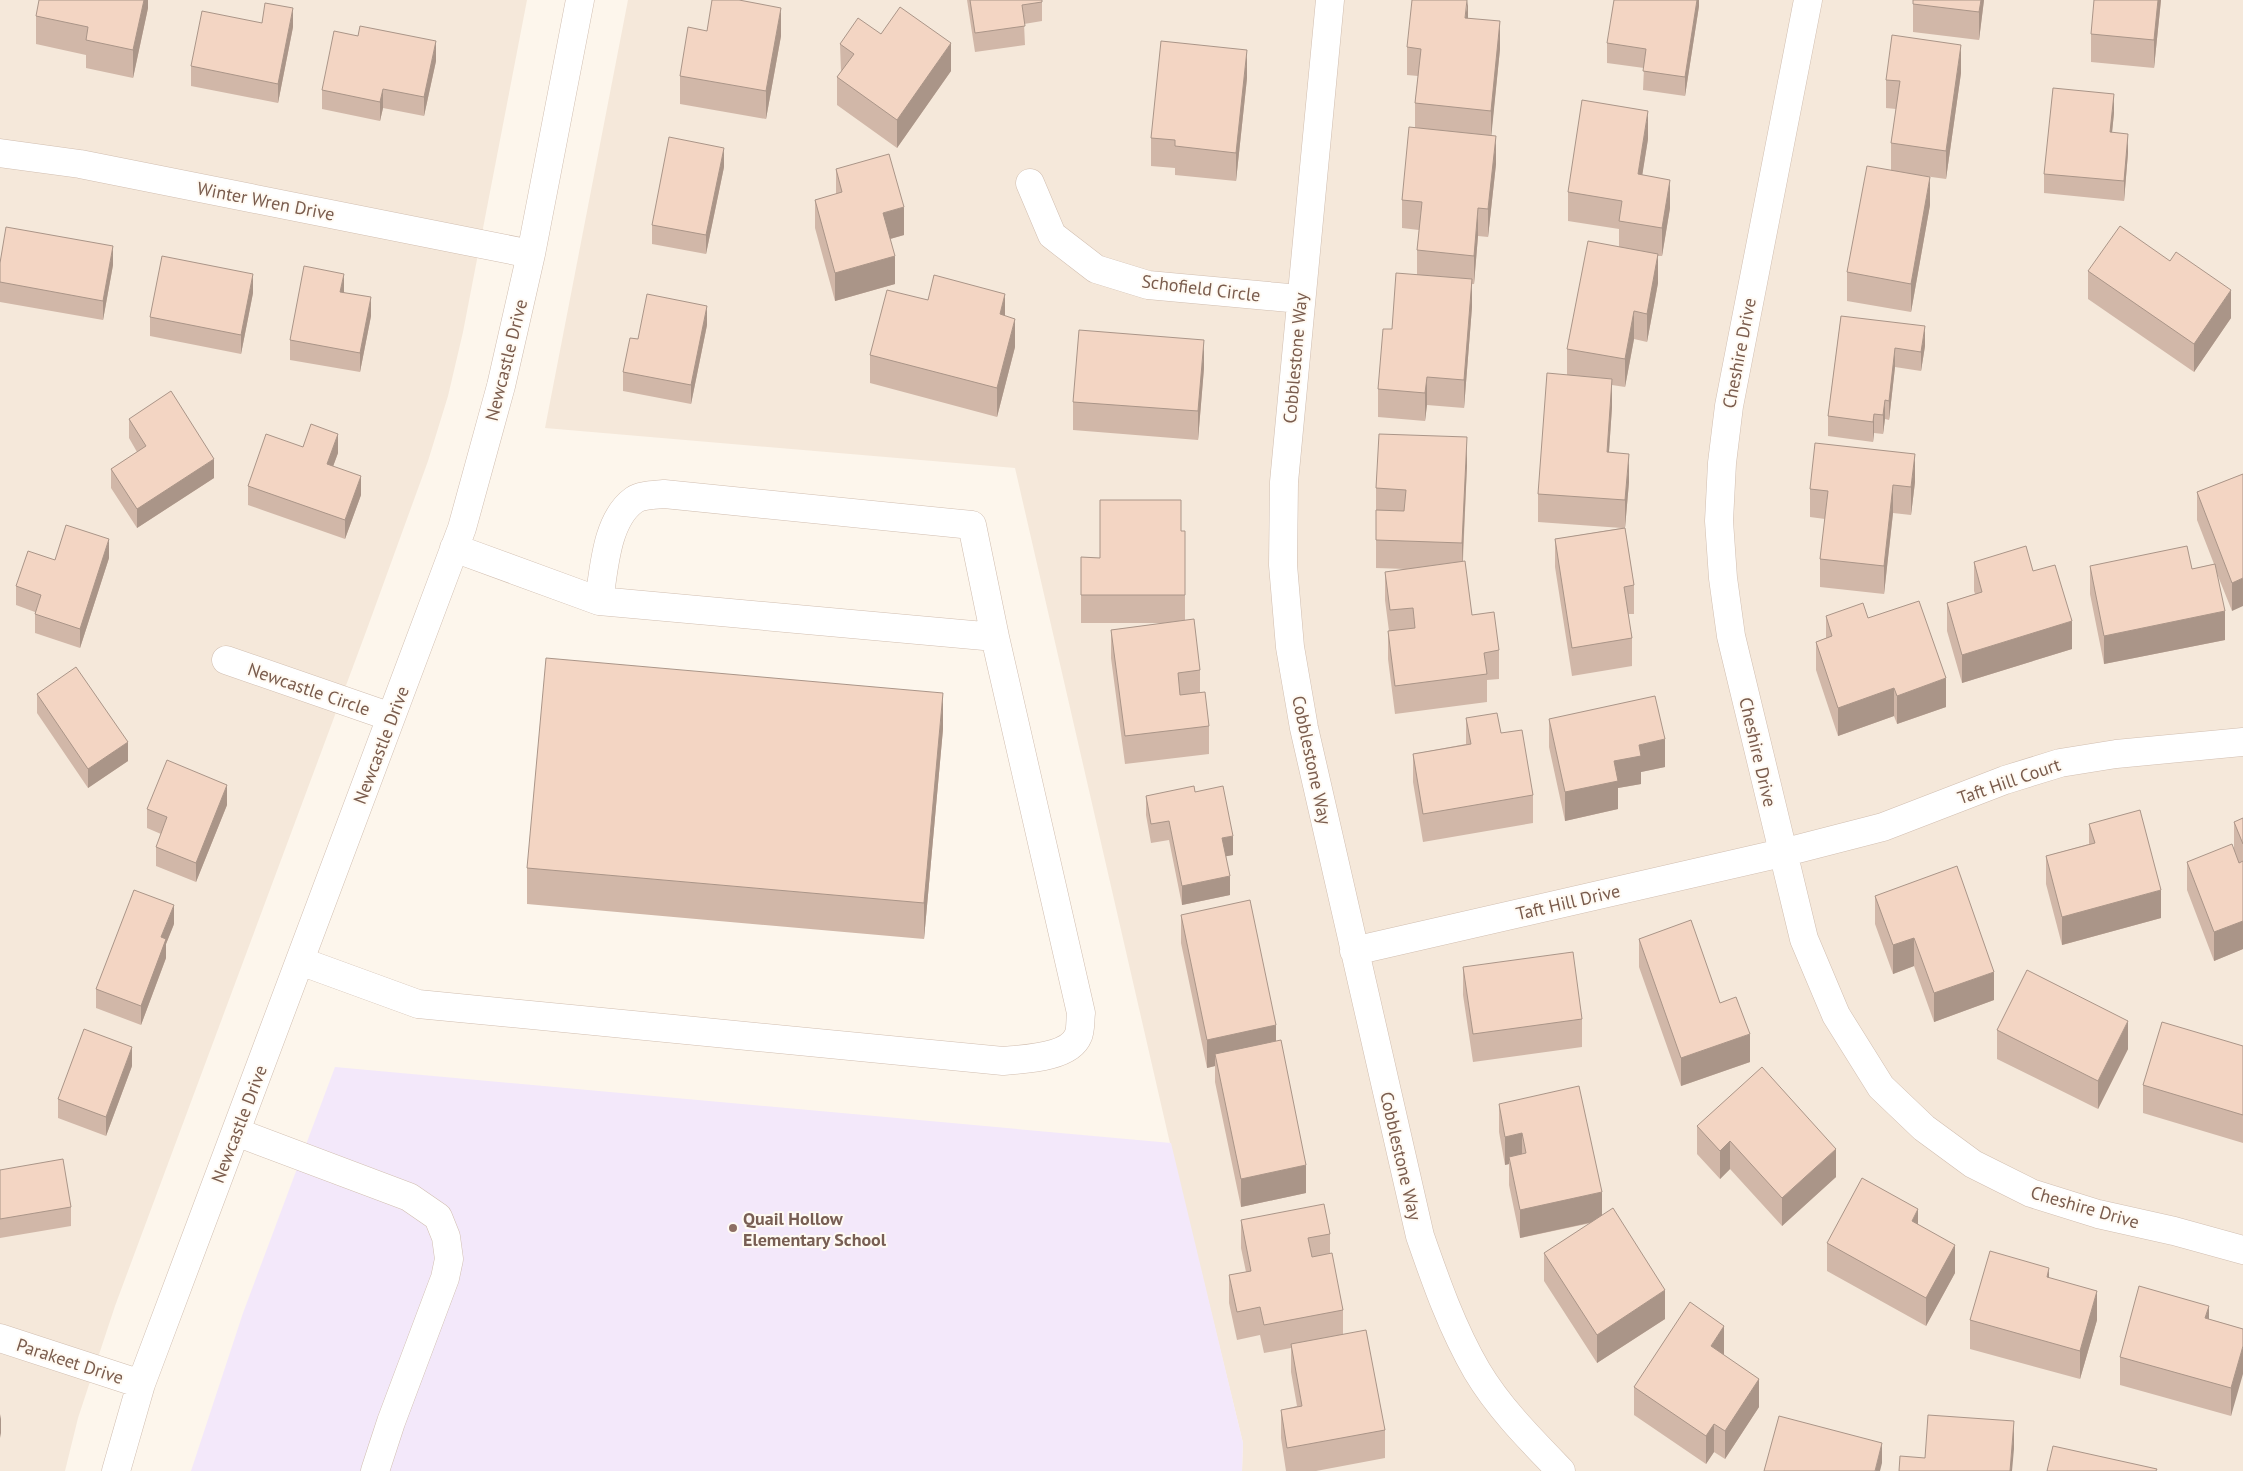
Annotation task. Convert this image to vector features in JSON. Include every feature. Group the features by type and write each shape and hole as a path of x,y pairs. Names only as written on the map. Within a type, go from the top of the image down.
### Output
{"street":[{"name":"Newcastle Drive","path":"116,1471 141,1384 462,528 501,386 531,254 580,0"},
{"name":"Cobblestone Way","path":"1330,0 1284,482 1284,565 1290,647 1304,728 1420,1236 1445,1306 1477,1372 1519,1427 1561,1471"},
{"name":"Cheshire Drive","path":"1808,0 1728,406 1722,463 1719,521 1723,578 1731,636 1804,939 1836,1015 1881,1086 1924,1128 1974,1164 2031,1194 2098,1214 2174,1231 2243,1250"},
{"name":"Winter Wren Drive","path":"0,153 80,164 531,254"},
{"name":"Schofield Circle","path":"1030,183 1052,235 1096,269 1148,285 1300,299"},
{"path":"300,961 418,1004 1003,1061 1038,1058 1067,1048 1078,1037 1081,1013 995,637 972,525 664,494 635,499 620,514 607,545 599,601"},
{"path":"454,548 599,601 995,637"},
{"name":"Newcastle Circle","path":"226,660 391,718"},
{"name":"Taft Hill Court","path":"1782,853 1883,827 2004,780 2060,763 2116,754 2243,742"},
{"name":"Taft Hill Drive","path":"1354,950 1782,853"},
{"path":"236,1132 409,1196 438,1217 446,1237 449,1259 445,1278 394,1413 375,1471"},
{"name":"Parakeet Drive","path":"0,1338 141,1384"}],"shaded area":[{"path":"0,0 527,0 463,332 448,396 428,461 115,1306 78,1418 65,1471 0,1471"},
{"path":"628,0 2243,0 2243,1471 1242,1471 1243,1443 1169,1139 1015,468 545,428"},
{"name":"Quail Hollow Elementary School","path":"335,1067 1171,1143 1243,1443 1242,1471 191,1471 243,1313"}],"building":[{"path":"39,0 144,0 133,50 86,40 88,27 36,16"},
{"path":"712,0 739,0 781,8 766,91 680,76 688,27 707,31"},
{"path":"970,0 1042,0 1042,2 1022,5 1025,26 975,33"},
{"path":"1412,0 1467,0 1465,18 1500,21 1491,111 1415,103 1421,49 1407,47"},
{"path":"1614,0 1697,0 1685,77 1643,71 1646,49 1607,43"},
{"path":"1913,0 1981,0 1979,12 1913,4"},
{"path":"2094,0 2158,0 2154,40 2091,34"},
{"path":"265,3 293,8 278,84 191,66 202,11 262,23"},
{"path":"900,7 951,43 897,120 837,77 854,54 840,44 858,18 881,34"},
{"path":"360,26 436,41 424,97 383,89 380,102 322,90 334,31 358,36"},
{"path":"1892,35 1961,45 1946,151 1891,143 1900,81 1886,80"},
{"path":"1161,41 1247,50 1236,153 1175,146 1175,140 1151,138"},
{"path":"2053,88 2114,94 2110,132 2128,134 2124,181 2044,174"},
{"path":"1582,100 1648,111 1638,174 1670,180 1662,228 1619,221 1622,201 1568,192"},
{"path":"1409,127 1496,136 1488,209 1478,208 1474,256 1417,250 1422,202 1402,200"},
{"path":"669,137 724,148 706,235 652,225"},
{"path":"889,154 904,207 883,213 895,256 835,273 815,200 842,192 836,169"},
{"path":"1867,166 1930,177 1911,284 1847,272"},
{"path":"2120,226 2170,261 2176,252 2231,290 2194,344 2088,271"},
{"path":"6,227 113,246 103,301 0,282 0,263"},
{"path":"1588,241 1658,254 1647,314 1634,311 1625,359 1567,349"},
{"path":"162,256 253,274 241,335 150,317"},
{"path":"304,266 344,274 340,292 371,297 360,353 290,340"},
{"path":"1396,273 1472,279 1464,380 1427,377 1425,393 1378,389 1383,329 1392,329"},
{"path":"934,275 1005,294 1000,314 1015,319 997,388 870,355 887,290 928,300"},
{"path":"647,294 707,306 691,385 623,372 630,338 638,339"},
{"path":"1841,316 1925,326 1921,352 1895,348 1889,401 1885,400 1883,415 1874,414 1873,422 1828,416"},
{"path":"1079,330 1204,340 1198,411 1073,402"},
{"path":"1547,373 1612,379 1607,452 1629,454 1625,500 1538,494"},
{"path":"171,391 214,459 137,509 111,469 146,446 129,419"},
{"path":"311,424 338,434 327,464 361,476 345,520 248,486 266,434 303,447"},
{"path":"1379,434 1467,437 1462,543 1376,540 1376,510 1404,511 1406,490 1376,488"},
{"path":"1815,443 1915,454 1911,487 1893,485 1884,566 1820,559 1828,491 1810,489"},
{"path":"2243,474 2243,578 2232,583 2197,492"},
{"path":"1100,500 1181,500 1181,531 1185,531 1185,595 1081,595 1081,557 1100,558"},
{"path":"66,525 109,539 80,629 35,614 41,595 16,586 28,551 55,560"},
{"path":"1625,528 1634,585 1624,587 1632,638 1572,648 1555,539"},
{"path":"2026,546 2033,571 2055,565 2072,621 1962,655 1947,603 1982,592 1974,562"},
{"path":"2187,546 2192,569 2215,564 2225,611 2104,636 2090,566"},
{"path":"1465,561 1472,615 1494,612 1499,650 1484,653 1487,674 1395,686 1388,631 1415,628 1413,608 1390,610 1385,572"},
{"path":"1919,601 1946,678 1897,696 1894,688 1838,708 1816,642 1832,636 1826,616 1863,603 1868,618"},
{"path":"1194,619 1200,670 1178,673 1180,695 1205,692 1209,726 1125,736 1111,630"},
{"path":"546,658 943,693 924,903 527,868"},
{"path":"76,667 128,742 88,769 37,694"},
{"path":"1655,696 1665,739 1639,745 1641,756 1614,761 1618,781 1565,792 1549,719"},
{"path":"1497,713 1501,733 1522,730 1533,795 1423,814 1413,754 1471,744 1466,718"},
{"path":"167,760 227,785 196,863 156,847 167,817 147,809"},
{"path":"1194,786 1195,792 1223,786 1233,836 1222,838 1230,876 1182,886 1169,821 1151,824 1146,796"},
{"path":"2140,810 2161,890 2062,917 2046,856 2095,843 2089,824"},
{"path":"2243,818 2243,844 2234,822"},
{"path":"2232,844 2239,863 2243,861 2243,921 2214,932 2187,862"},
{"path":"1957,866 1994,972 1934,993 1914,938 1893,945 1875,896"},
{"path":"134,890 174,905 161,937 166,939 141,1006 96,989"},
{"path":"1250,900 1276,1025 1207,1040 1181,915"},
{"path":"1691,920 1720,1003 1736,997 1750,1034 1681,1058 1639,939"},
{"path":"1573,952 1582,1019 1473,1034 1463,967"},
{"path":"2027,970 2128,1021 2098,1081 1997,1030"},
{"path":"2162,1022 2243,1046 2243,1115 2143,1085"},
{"path":"84,1029 132,1047 106,1117 58,1099"},
{"path":"1281,1040 1306,1165 1241,1179 1215,1054"},
{"path":"1762,1067 1836,1149 1782,1198 1730,1141 1720,1151 1697,1126"},
{"path":"1579,1086 1602,1192 1520,1210 1509,1157 1526,1153 1522,1133 1505,1137 1499,1104"},
{"path":"63,1159 71,1207 0,1219 0,1170"},
{"path":"1862,1178 1918,1209 1912,1221 1955,1245 1926,1298 1827,1243"},
{"path":"1324,1204 1330,1234 1308,1238 1312,1257 1332,1253 1343,1310 1264,1325 1260,1307 1237,1312 1229,1275 1251,1271 1241,1220"},
{"path":"1613,1208 1665,1290 1597,1335 1544,1253"},
{"path":"1990,1251 2049,1268 2047,1277 2097,1291 2080,1351 1970,1320"},
{"path":"2139,1286 2209,1306 2205,1318 2243,1329 2243,1346 2231,1388 2120,1357"},
{"path":"1690,1302 1724,1326 1711,1346 1759,1379 1725,1431 1714,1424 1706,1436 1634,1387"},
{"path":"1366,1330 1385,1430 1287,1448 1281,1410 1302,1406 1291,1344"},
{"path":"1928,1415 2014,1421 2010,1471 1899,1471 1900,1456 1925,1458"},
{"path":"1779,1416 1882,1443 1875,1471 1764,1471"},
{"path":"2053,1446 2157,1469 2156,1471 2047,1471"}],"place":[{"name":"Quail Hollow Elementary School","path":"733,1228"}]}
